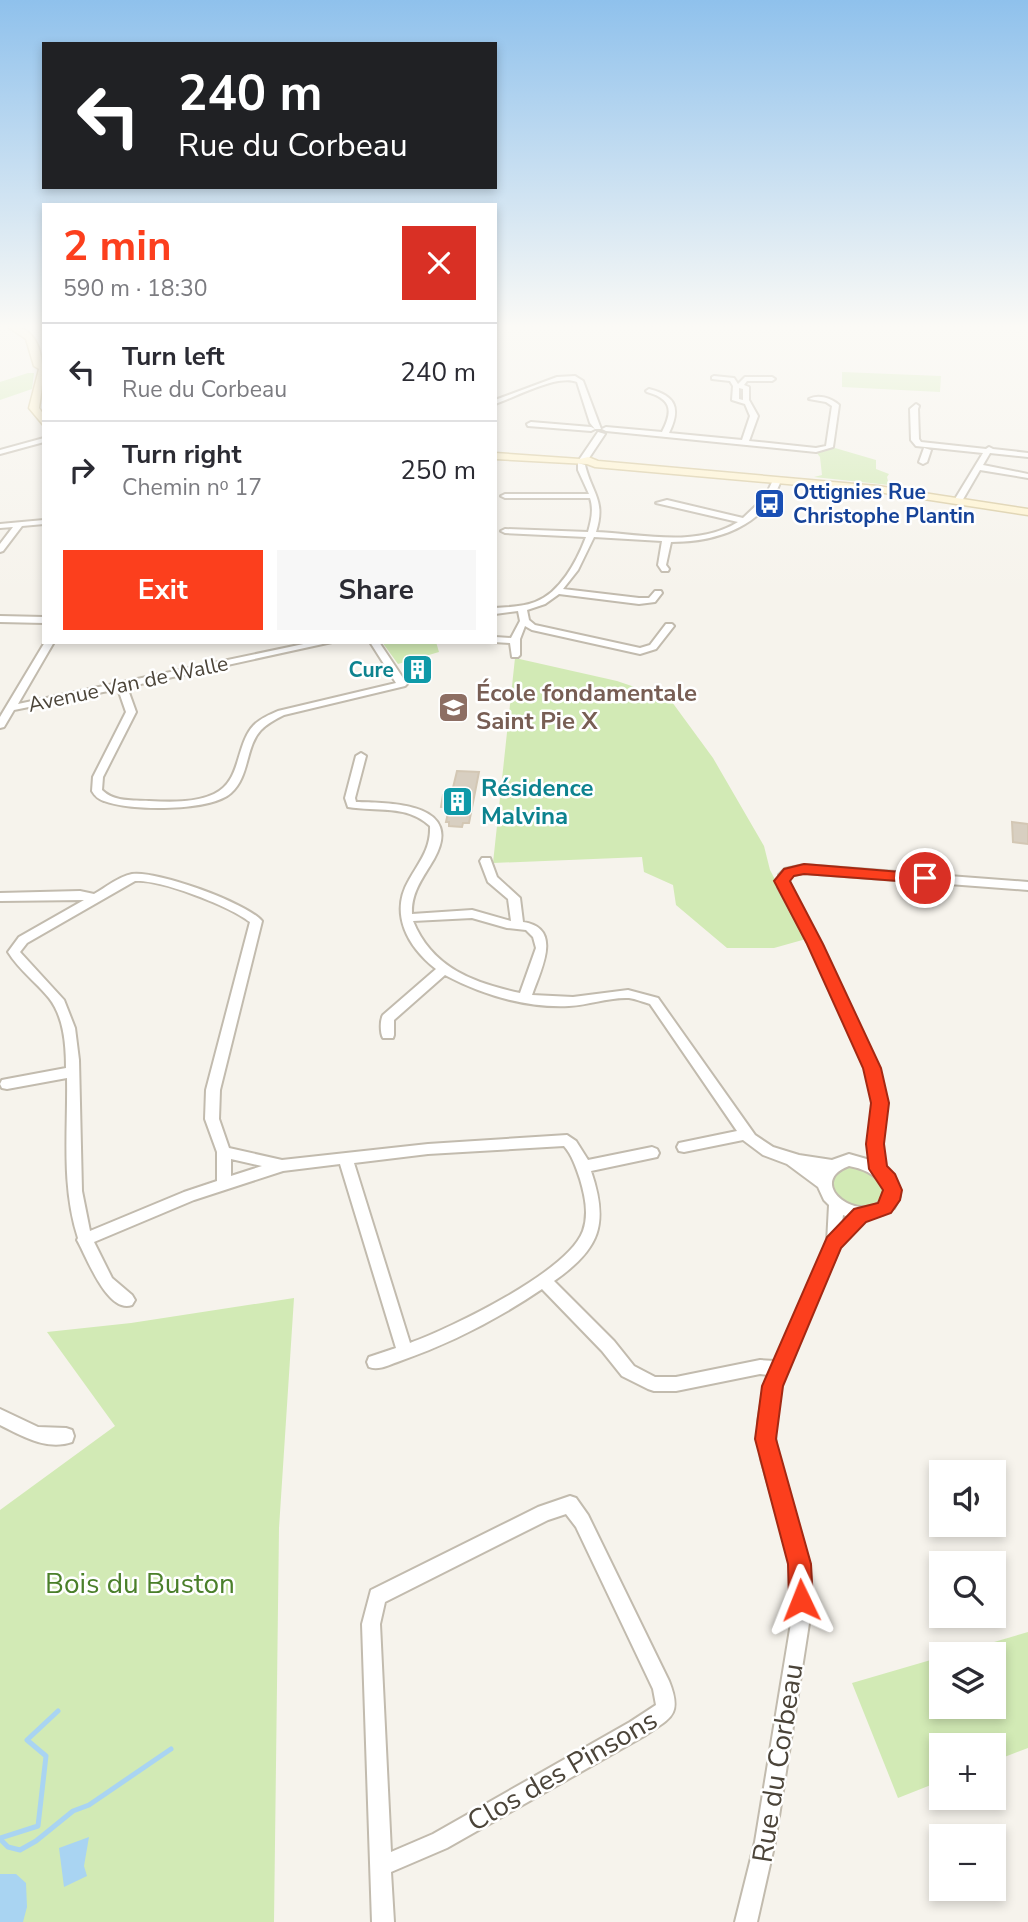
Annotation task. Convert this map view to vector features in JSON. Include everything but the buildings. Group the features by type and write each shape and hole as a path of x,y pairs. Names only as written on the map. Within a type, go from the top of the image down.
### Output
{"main road":[{"path":"497,456 589,461 959,499 1028,512"}],"street":[{"path":"497,611 523,608 544,601 577,565 596,512 587,477 583,474 589,461 595,431 588,415"},
{"path":"664,436 672,420 671,415"},
{"path":"744,443 753,420 751,415"},
{"path":"531,424 802,449 829,442 834,415"},
{"path":"914,415 915,440 926,450"},
{"path":"0,452 42,441"},
{"path":"919,444 989,449 1028,456"},
{"path":"926,450 941,446"},
{"path":"959,499 989,449"},
{"path":"923,462 926,450"},
{"path":"991,469 1002,452"},
{"path":"979,467 1028,476"},
{"path":"505,531 667,539 715,536 744,521 775,492 777,480"},
{"path":"505,495 593,496"},
{"path":"660,503 667,502 744,521"},
{"path":"0,526 42,522"},
{"path":"0,549 20,524"},
{"path":"664,569 662,565 667,539"},
{"path":"556,591 639,601 652,600 658,593"},
{"path":"523,608 525,621 532,626 640,651 657,645 669,626"},
{"path":"0,619 42,620"},
{"path":"516,655 514,649 519,628 525,621"},
{"path":"497,640 517,641"},
{"path":"0,725 49,644"},
{"path":"271,644 276,653"},
{"name":"Avenue Van de Walle","path":"11,708 319,644"},
{"path":"122,686 131,712 96,787 104,798 129,803 196,802 218,797 231,787 253,733 264,720 281,713 402,684 375,644"},
{"path":"361,756 350,798 352,805 392,807 429,817 435,825 437,833 430,855 409,888 405,907 417,943 444,969 494,993 524,999 579,1002 629,993 654,1001 747,1134 763,1149 790,1160 823,1183"},
{"path":"486,861 487,872 492,879 514,898 517,925"},
{"name":"Rue du Corbeau","path":"746,1922 765,1842 801,1617 800,1564 765,1439 772,1386 834,1243 861,1214 874,1213 884,1208 891,1200 892,1190 889,1180 878,1169 875,1144 880,1111 877,1084 815,944 784,887 783,878 789,872 810,869 1028,886"},
{"path":"127,1300 108,1285 85,1240 78,1219 74,1190 69,1028 62,1007 49,987 20,962 14,952 23,940 125,880 144,877 231,906 254,919 254,933 214,1090 212,1119 224,1152 224,1184"},
{"path":"0,897 80,895 94,898"},
{"path":"53,896 66,915"},
{"path":"407,918 472,914 530,926 542,943 541,954 524,999"},
{"path":"388,1035 388,1018 444,969"},
{"path":"7,1084 72,1072"},
{"path":"684,1147 747,1134"},
{"path":"85,1240 224,1184 283,1164 567,1140 574,1147 583,1167 594,1201 593,1226 586,1243 575,1256 470,1327 375,1362"},
{"path":"858,1161 875,1144"},
{"path":"224,1152 283,1164"},
{"path":"583,1167 652,1153"},
{"path":"345,1158 405,1352"},
{"path":"790,1160 832,1166"},
{"path":"861,1214 836,1205 827,1195 823,1183 825,1174 840,1162 858,1161 878,1169"},
{"name":"Rue du Corbeau","path":"834,1243 836,1205"},
{"path":"543,1280 608,1346 628,1371 654,1384 676,1384 760,1367 779,1369"},
{"path":"0,1417 37,1435 66,1436"},
{"name":"Clos des Pinsons","path":"382,1866 440,1841 637,1729 666,1709 662,1688 582,1521 570,1504 544,1513 377,1596 371,1624 383,1922"}],"green space":[{"path":"835,448 876,460 876,469 889,474 889,485 814,477 822,475 820,457 816,452"},
{"path":"383,644 437,644 439,652 398,664"},
{"path":"515,658 617,681 672,702 713,758 764,846 770,870 806,939 774,948 727,948 676,905 673,885 644,872 642,857 493,863"},
{"path":"851,1165 876,1174 885,1189 879,1203 866,1207 854,1206 835,1194 831,1186 832,1177 838,1170"},
{"name":"Bois du Buston","path":"294,1298 279,1528 274,1922 0,1922 0,1510 115,1426 47,1332 131,1323"},
{"path":"1028,1632 1028,1748 1006,1756 1006,1733 929,1733 929,1786 898,1798 852,1683 929,1661 929,1719 1006,1719 1006,1642 994,1642"}],"water":[{"path":"89,1837 84,1866 87,1876 64,1887 59,1848"},
{"path":"0,1874 16,1874 26,1883 27,1907 23,1922 0,1922"}],"waterway":[{"path":"0,1838 38,1826 46,1756 27,1740 58,1711"},
{"path":"0,1839 8,1847 20,1850 36,1841 73,1811 89,1805 171,1749"}],"place":[{"name":"Ottignies Rue Christophe Plantin","path":"770,504"},
{"name":"Cure","path":"417,670"},
{"name":"École fondamentale Saint Pie X","path":"453,707"},
{"name":"Résidence Malvina","path":"458,802"}],"route":[{"path":"801,1600 800,1564 765,1439 772,1386 834,1243 861,1214 874,1213 884,1208 891,1200 892,1190 889,1180 878,1169 875,1144 880,1103 872,1068 815,944 782,881 789,872 804,869 925,878"}]}
